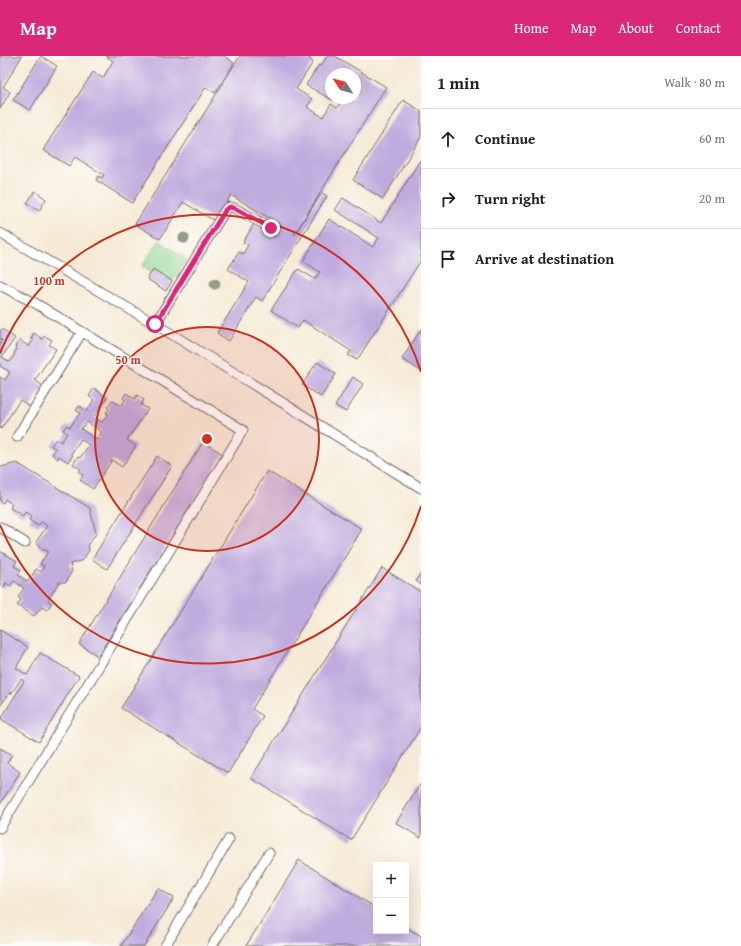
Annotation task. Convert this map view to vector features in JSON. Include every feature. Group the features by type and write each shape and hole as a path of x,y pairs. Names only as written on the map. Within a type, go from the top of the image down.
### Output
{"lane":[{"path":"155,324 226,209 230,207 234,208 271,228"},
{"path":"0,233 155,324 421,488"},
{"path":"0,285 35,303 243,430 0,828"},
{"path":"17,437 82,332"},
{"path":"0,527 25,543"},
{"path":"165,946 229,839"},
{"path":"212,946 268,853"}],"green space":[{"path":"159,241 187,259 172,281 153,269 151,272 142,266"}],"building":[{"path":"0,56 22,56 3,87 10,92 0,109"},
{"path":"41,56 57,66 30,110 13,100"},
{"path":"106,56 224,56 234,63 215,93 206,87 132,203 96,180 98,176 102,178 104,175 75,157 69,166 43,150 93,72 103,78 113,61"},
{"path":"240,56 311,56 309,59 313,62 296,89 312,99 307,107 323,117 331,104 337,108 339,104 361,104 361,72 386,87 294,235 322,193 327,196 262,301 256,297 229,341 217,333 249,282 228,269 239,252 243,254 248,245 243,242 254,224 274,237 281,225 231,195 215,221 183,202 160,239 135,224"},
{"path":"327,56 335,56 355,68 325,68 325,96 306,85 319,65 321,66"},
{"path":"403,100 421,111 421,137 383,199 353,180"},
{"path":"421,159 421,260 357,360 348,355 351,351 303,320 298,328 271,310 298,269 315,279 320,272 303,261 329,219 373,247 379,238 335,210 343,198 381,223"},
{"path":"35,191 46,199 39,211 27,203"},
{"path":"153,269 172,281 166,291 147,279"},
{"path":"2,329 15,338 2,357 10,362 17,349 15,347 20,340 29,347 33,340 31,339 34,333 42,339 45,336 52,340 49,345 56,349 35,380 43,386 30,407 20,400 1,429 0,377 5,380 10,372 0,366 0,343 2,340 0,339 0,331"},
{"path":"421,329 421,371 402,359"},
{"path":"317,362 336,374 321,397 302,385"},
{"path":"353,377 363,384 346,412 335,406"},
{"path":"94,388 107,398 94,417 102,422 108,414 106,413 109,409 107,407 112,400 121,406 125,400 123,398 126,393 135,399 137,395 144,400 141,405 148,409 127,440 136,446 122,467 112,460 93,489 80,480 83,475 79,472 81,469 73,464 78,457 80,458 89,445 81,439 71,454 73,455 68,462 59,456 58,459 52,454 56,449 51,446 56,439 61,442 67,433 63,430 67,425 70,427 80,413 76,410 79,406 87,411 94,400 89,396","holes":["87,422 102,432 97,440 81,429"]},
{"path":"203,442 223,454 98,656 79,644"},
{"path":"157,456 172,466 107,569 92,559"},
{"path":"17,463 90,508 96,534 88,544 89,550 83,560 70,564 72,571 66,582 59,582 48,600 52,603 47,610 42,607 34,616 17,605 21,600 18,597 24,588 14,581 10,586 6,583 3,588 0,586 0,551 17,561 14,566 21,570 18,575 28,582 36,569 41,572 44,566 40,564 48,551 42,549 36,542 47,526 41,522 38,526 29,520 32,516 25,512 23,516 10,508 12,504 5,499 3,503 0,501 0,469 1,467"},
{"path":"267,471 362,529 252,709 263,716 228,773 121,708"},
{"path":"382,568 421,592 421,727 351,840 251,778"},
{"path":"421,573 421,585 416,581"},
{"path":"0,630 28,647 16,668 27,675 40,653 79,676 39,742 1,719 24,681 21,679 11,694 9,693 0,706"},
{"path":"0,748 12,755 7,763 20,772 0,804"},
{"path":"421,783 421,838 396,823"},
{"path":"299,860 373,906 373,934 409,934 409,929 421,936 421,946 246,946"},
{"path":"158,888 174,898 144,946 121,946"}],"route":[{"path":"155,324 226,209 230,207 234,208 271,228"}]}
